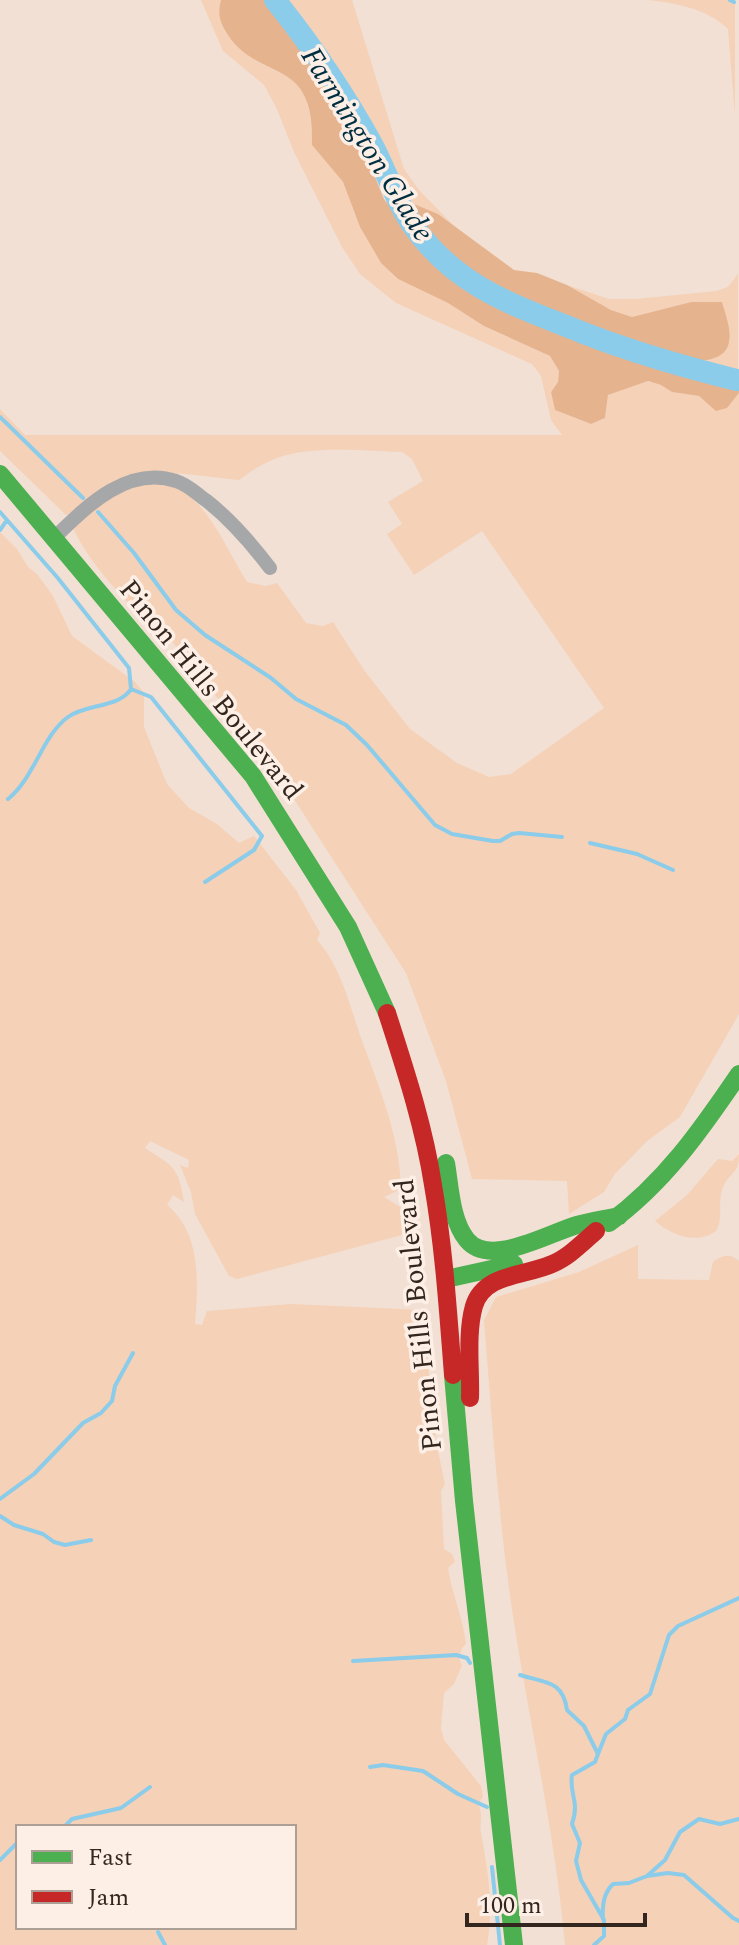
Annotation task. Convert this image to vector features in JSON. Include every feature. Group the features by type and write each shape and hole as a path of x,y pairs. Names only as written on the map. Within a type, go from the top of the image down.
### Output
{"main road":[{"name":"Pinon Hills Boulevard","path":"0,474 253,776 348,927 385,1006 414,1100 433,1182 446,1279 464,1501 514,1945"},
{"path":"385,1006 428,1100 462,1230 473,1246 492,1251 507,1249 574,1225 619,1216"},
{"path":"446,1279 526,1261 569,1245 619,1216 640,1200 674,1165 739,1073"},
{"path":"478,1625 475,1518 468,1445 474,1306 489,1285 549,1266 566,1257 596,1231"}],"street":[{"path":"54,538 110,491 143,478 158,477 178,481 215,507 270,568"}],"shaded area":[{"path":"201,0 221,0 221,22 236,45 255,60 286,76 301,90 309,110 312,145 343,182 360,227 381,263 398,279 448,303 484,326 550,356 559,371 558,382 551,392 555,410 591,424 605,418 608,395 647,381 672,392 699,396 716,410 727,408 739,393 739,1014 680,1117 647,1141 614,1175 604,1192 569,1214 567,1181 472,1179 446,1081 406,973 274,768 174,644 132,607 104,576 74,530 85,513 97,504 114,493 140,483 162,483 181,490 197,503 211,521 247,582 266,586 277,583 306,623 323,626 333,622 364,670 410,729 457,763 489,777 511,774 604,708 482,531 414,575 387,534 402,524 388,502 423,481 412,459 402,452 306,451 267,462 239,480 146,474 117,482 66,515 0,451 0,409 25,435 562,435 551,420 541,376 532,364 396,303 360,274 342,247 264,85 223,51"},
{"path":"221,0 265,0 283,19 350,116 384,199 433,262 476,296 529,322 629,356 724,383 738,383 739,393 727,408 716,411 699,396 672,392 648,381 608,395 605,418 591,424 555,410 551,392 558,382 559,371 550,356 484,326 448,303 398,279 381,263 360,227 343,182 312,145 305,96 286,76 255,60 236,45 221,22"},
{"path":"282,0 352,0 404,169 419,190 456,228 438,214 400,198 362,112"},
{"path":"649,0 735,0 735,116 728,29 701,12"},
{"path":"400,198 438,214 514,270 537,273 567,285 611,310 632,317 691,302 722,302 729,343 722,354 707,360 662,355 609,338 490,288 468,277 442,255"},
{"path":"738,274 738,375 686,359 715,358 730,341 721,302 691,302 632,317 611,310 567,285 609,299 636,299 716,291 728,287"},
{"path":"0,532 53,596 72,636 135,682 144,693 144,727 167,784 189,808 217,824 239,843 254,836 296,890 320,933 317,940 338,973 381,1091 397,1149 401,1189 384,1197 405,1210 408,1226 402,1235 237,1279 229,1276 195,1214 191,1192 180,1165 188,1168 189,1160 150,1141 145,1148 169,1164 179,1181 184,1202 173,1195 167,1205 187,1230 192,1245 197,1276 195,1324 202,1325 207,1311 291,1304 417,1310 423,1318 436,1442 445,1484 441,1491 444,1549 452,1554 455,1562 448,1568 466,1644 462,1648 459,1659 462,1665 454,1684 444,1693 441,1728 444,1740 481,1786 483,1797 478,1804 490,1903 487,1945 0,1945"},
{"path":"739,1154 736,1169 721,1193 720,1220 716,1231 693,1238 669,1230 655,1221 687,1195 718,1159 732,1161"},
{"path":"638,1245 638,1279 709,1280 716,1260 729,1256 739,1261 739,1945 565,1945 549,1821 513,1616 499,1505 484,1320 496,1297 579,1272"}],"waterway":[{"name":"Farmington Glade","path":"275,0 351,108 414,227 449,265 489,292 556,322 639,353 737,380"},
{"path":"730,0 734,2"},
{"path":"0,417 83,498"},
{"path":"0,512 57,577 129,668 131,689 151,697 262,836 254,850 205,882"},
{"path":"98,512 134,553 176,610 205,635 271,678 296,699 346,725 435,825 452,834 493,841 519,833 562,837"},
{"path":"0,530 7,520"},
{"path":"8,799 25,780 59,725 75,713 118,700 131,689"},
{"path":"590,843 637,854 673,870"},
{"path":"0,1499 34,1474 83,1423 101,1413 112,1401 115,1386 133,1353"},
{"path":"0,1516 14,1525 65,1545 91,1540"},
{"path":"598,1754 606,1734 625,1719 628,1710 650,1694 669,1635 678,1626 739,1598"},
{"path":"353,1661 456,1655 467,1658 470,1663"},
{"path":"520,1675 557,1688 567,1710 584,1726 598,1754 595,1762 572,1775 571,1782 575,1809 572,1824 580,1843 576,1861 581,1880 604,1920 604,1936 594,1945"},
{"path":"370,1767 383,1765 423,1771 458,1794 487,1807"},
{"path":"66,1825 72,1819 121,1808 150,1787"},
{"path":"603,1919 604,1900 613,1884 629,1883 647,1876 665,1860 680,1832 699,1819 720,1824 739,1819"},
{"path":"0,1860 16,1844"},
{"path":"492,1867 500,1945"},
{"path":"647,1876 668,1873 684,1875 739,1921"},
{"path":"158,1932 165,1945"}],"traffic: fast":[{"path":"0,474 253,776 348,927 387,1013"},
{"path":"609,1223 664,1173 696,1135 739,1074"},
{"path":"446,1163 458,1223 467,1240 477,1248 505,1250 577,1225 619,1216"},
{"path":"446,1279 514,1264"},
{"path":"453,1375 464,1501 514,1945"}],"traffic: jam":[{"path":"387,1013 425,1141 443,1256 453,1375"},
{"path":"470,1398 470,1328 479,1295 496,1281 558,1261 596,1231"}]}
